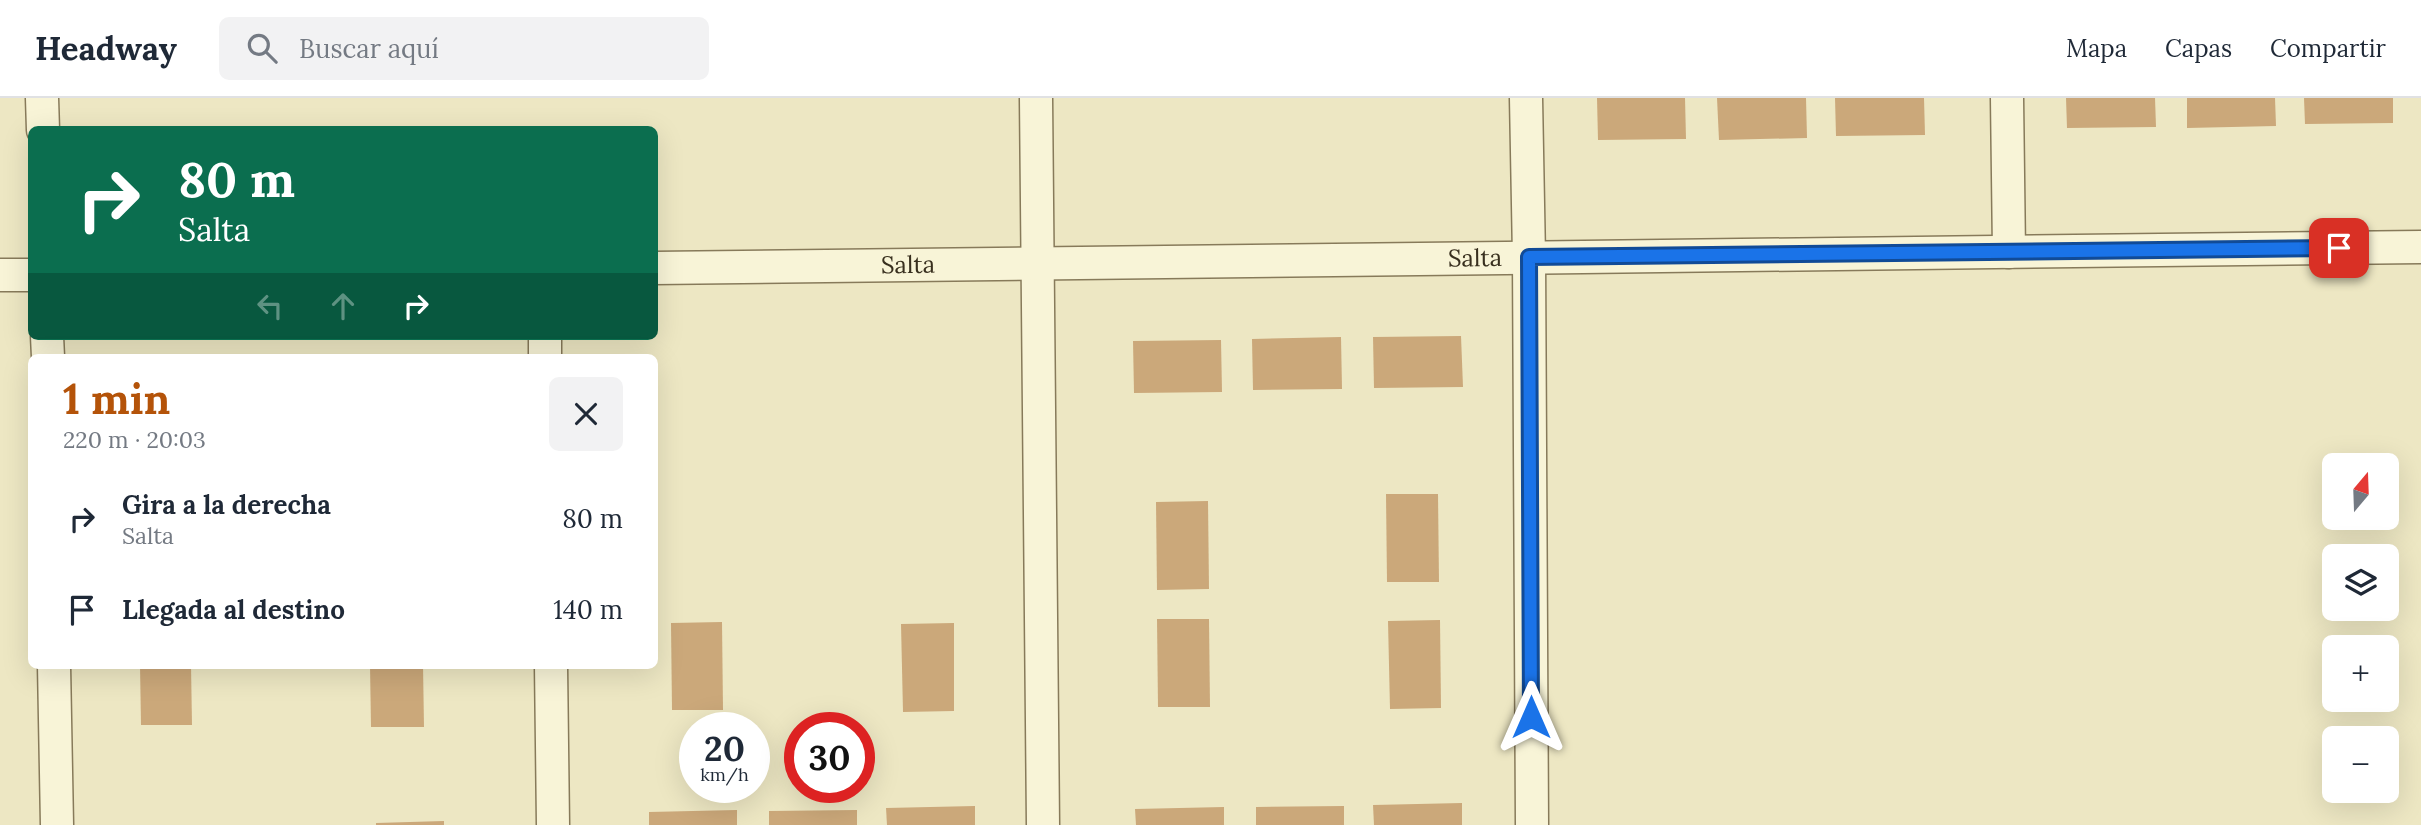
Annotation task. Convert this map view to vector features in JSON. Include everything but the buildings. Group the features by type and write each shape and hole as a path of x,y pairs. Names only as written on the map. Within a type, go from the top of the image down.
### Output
{"street":[{"path":"42,98 43,126"},
{"path":"1036,98 1043,825"},
{"path":"1526,98 1532,825"},
{"path":"2007,98 2009,252"},
{"name":"Salta","path":"658,268 2421,247"},
{"path":"0,275 28,275"},
{"path":"54,669 57,825"},
{"path":"551,669 554,825"}],"route":[{"path":"1531,717 1529,257 2339,248"}]}
